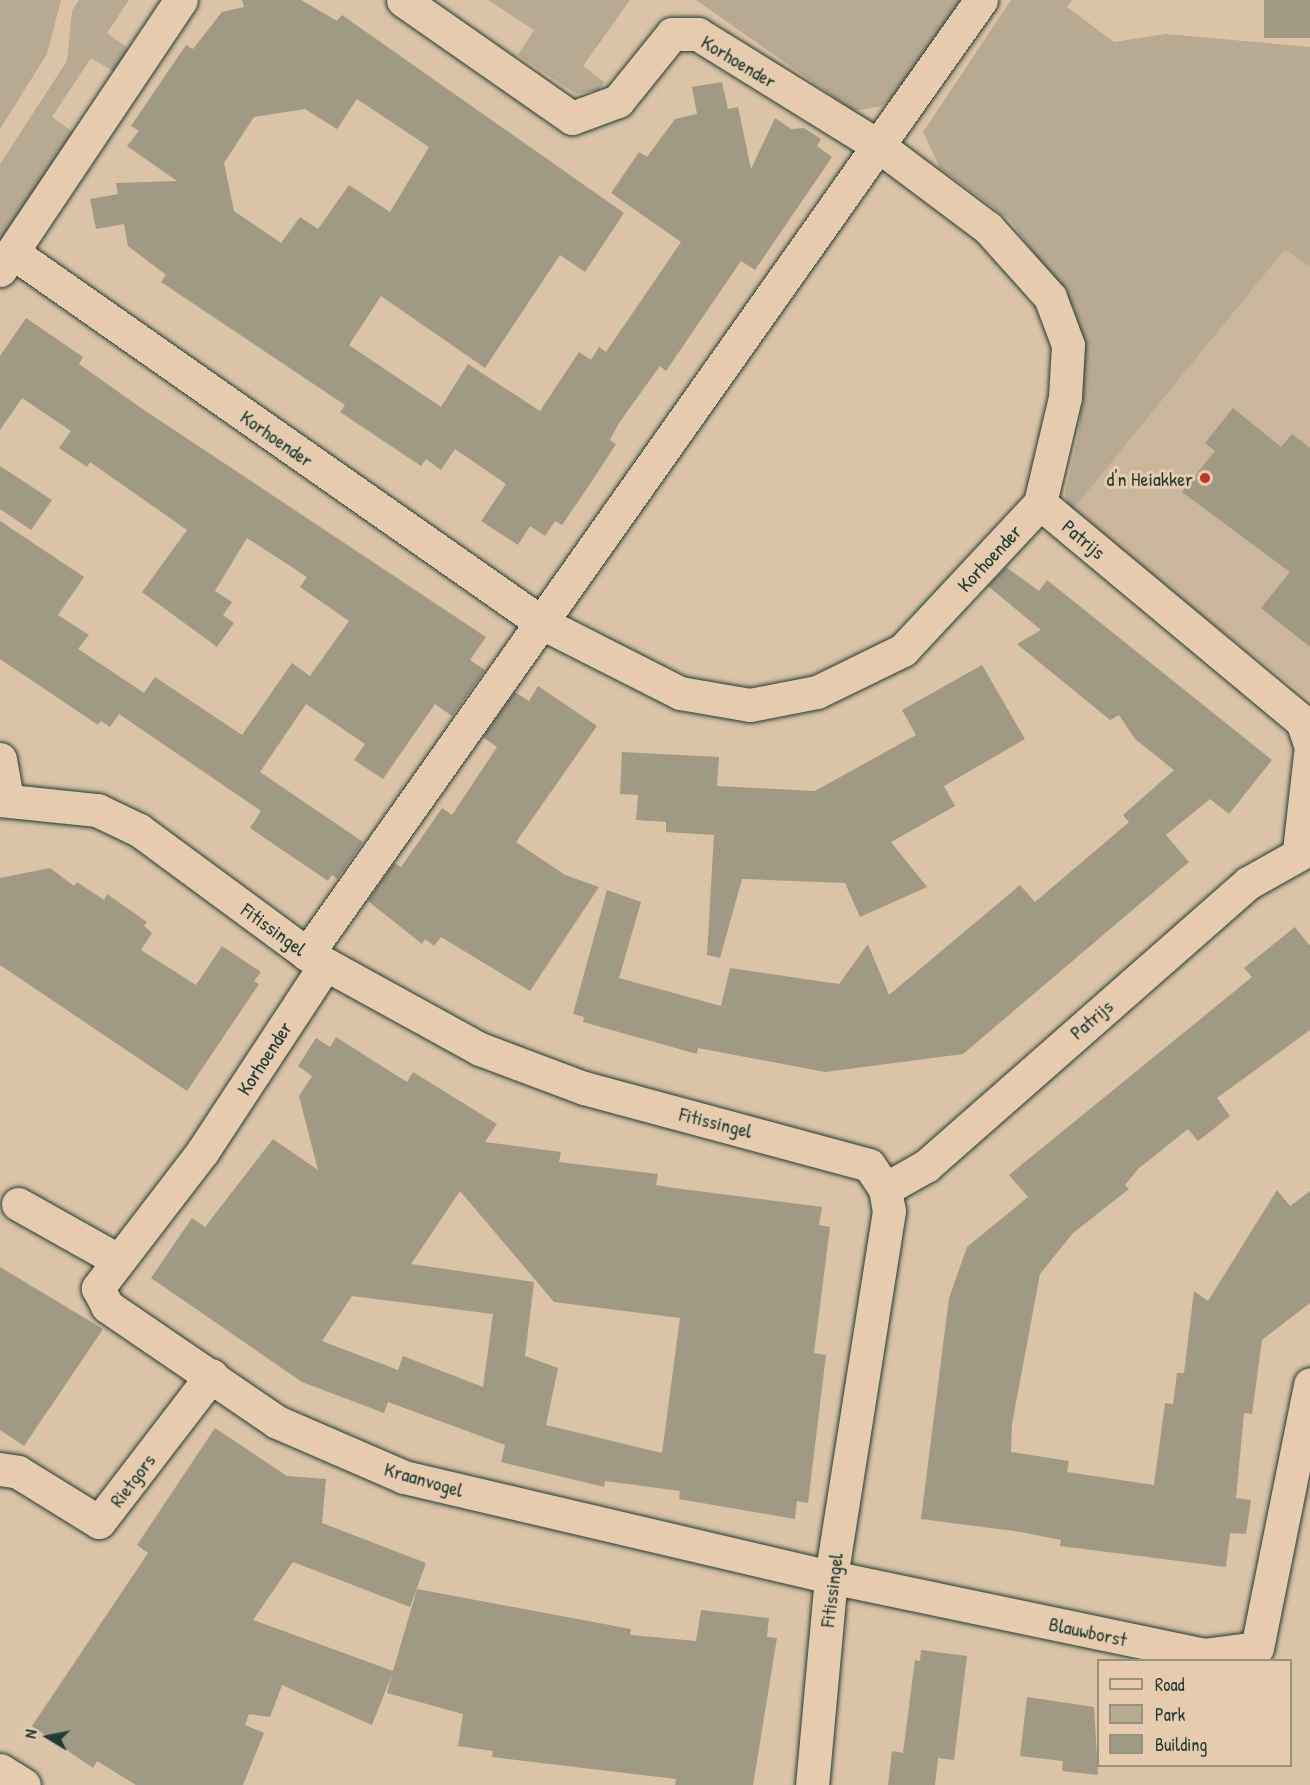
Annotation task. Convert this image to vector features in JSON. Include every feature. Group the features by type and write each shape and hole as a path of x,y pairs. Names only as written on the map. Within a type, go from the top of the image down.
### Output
{"street":[{"name":"Korhoender","path":"181,0 6,261 542,624 680,693 750,705 817,692 903,650 1040,503 1066,376 1068,345 1050,297 988,228 880,147 698,34 672,34 618,101 572,118 403,0"},
{"name":"Korhoender","path":"203,1150 316,959 542,624 880,147 981,0"},
{"name":"Patrijs","path":"1040,503 1302,721 1310,744"},
{"name":"Patrijs","path":"885,1189 927,1166 1248,883 1305,849 1310,755"},
{"name":"Fitissingel","path":"0,759 4,799 97,810 139,830 316,959 480,1049 584,1088 846,1155 869,1165 885,1189 889,1212 831,1577 812,1785"},
{"name":"Kraanvogel","path":"203,1150 116,1259 98,1288 108,1306 212,1375 277,1422 404,1477 831,1577"},
{"path":"18,1204 116,1259"},
{"name":"Rietgors","path":"0,1469 18,1472 99,1522 212,1375"},
{"name":"Blauwborst","path":"831,1577 1203,1655 1257,1648 1310,1384"},
{"path":"0,1770 24,1785"}],"shaded area":[{"name":"d'n Heiakker","path":"1285,248 1310,267 1310,699 1070,513"}],"green space":[{"path":"0,0 61,0 47,54 0,129"},
{"path":"79,0 129,0 107,33 129,49 115,72 91,58 52,117 74,133 0,240 0,164 67,61 72,11"},
{"path":"488,0 630,0 583,66 604,82 599,90 576,94 518,55 534,30"},
{"path":"696,0 961,0 908,83 881,106 854,111"},
{"path":"1011,0 1072,0 1067,7 1114,42 1166,34 1310,47 1310,267 1285,249 1070,513 1065,494 1079,432 1083,351 1075,310 1010,220 940,168 923,132"}],"building":[{"path":"242,0 301,0 337,21 342,15 624,213 585,272 560,255 485,368 381,296 349,345 441,407 468,364 540,411 579,352 591,360 599,347 606,352 681,242 611,193 639,152 647,157 675,119 697,114 692,87 722,82 728,109 738,107 751,169 775,118 791,129 804,128 821,139 817,146 832,157 755,270 741,261 666,371 660,366 619,423 610,440 616,444 590,484 562,525 555,521 545,536 530,526 518,545 481,521 506,484 455,449 441,470 426,459 421,466 340,412 345,405 161,282 166,275 128,246 124,224 96,229 90,199 118,194 116,183 177,181 127,146 139,131 131,126 186,45 193,49 222,12 244,7","holes":["357,99 429,147 390,212 349,185 318,229 300,217 281,243 234,211 224,163 254,117 305,109 337,129"]},
{"path":"1264,0 1310,0 1310,38 1264,38"},
{"path":"26,318 83,357 79,364 144,410 486,637 470,660 485,670 452,716 435,704 383,779 354,760 365,744 306,704 260,772 363,842 337,879 332,875 328,881 250,828 261,811 119,714 110,727 101,721 98,725 0,659 0,521 84,577 58,615 89,635 78,649 144,693 155,677 242,735 292,663 310,676 349,621 300,587 307,577 247,538 215,591 232,602 223,615 234,623 217,647 142,592 187,530 90,462 87,467 59,448 71,431 22,398 0,430 0,356"},
{"path":"1233,408 1281,447 1292,434 1310,448 1310,647 1261,608 1290,572 1182,492 1215,451 1205,443"},
{"path":"0,466 52,500 31,530 0,509"},
{"path":"1006,567 1039,591 1047,580 1272,760 1229,814 1210,799 1166,835 1189,862 963,1054 825,1072 698,1048 697,1054 583,1022 584,1017 573,1014 607,890 641,902 619,978 721,1006 730,968 839,984 868,944 889,995 1020,885 1035,902 1129,822 1123,815 1174,770 1135,739 1119,715 1110,720 1017,644 1041,630 988,586"},
{"path":"982,665 1025,739 944,786 955,806 891,842 927,887 860,917 845,883 742,879 720,958 707,955 714,835 666,832 666,822 636,820 638,795 620,794 622,752 719,757 717,786 815,791 916,735 902,710"},
{"path":"538,686 597,726 516,842 565,875 599,887 530,991 441,937 434,946 425,939 422,944 368,901 394,863 401,867 442,808 452,815 497,747 483,737 515,692 529,701"},
{"path":"50,868 74,886 77,882 104,900 107,894 147,922 144,926 152,933 141,950 196,985 222,946 261,972 254,981 259,984 187,1091 0,965 0,878"},
{"path":"1295,927 1310,946 1310,1030 1217,1098 1230,1116 1198,1141 1188,1129 1138,1169 1125,1185 1129,1189 1073,1233 1040,1274 1012,1424 1011,1452 1069,1461 1067,1472 1154,1485 1165,1403 1173,1404 1177,1373 1184,1373 1194,1291 1208,1301 1277,1190 1290,1206 1310,1191 1310,1303 1262,1340 1252,1414 1244,1413 1236,1498 1251,1500 1246,1534 1230,1533 1226,1567 1060,1546 1061,1540 1021,1532 921,1519 949,1298 967,1247 1028,1197 1009,1175 1252,977 1244,968"},
{"path":"336,1037 407,1082 413,1072 497,1124 485,1142 561,1152 559,1162 658,1174 656,1185 822,1207 819,1225 830,1227 814,1353 826,1355 808,1503 797,1501 795,1519 679,1499 680,1491 605,1481 604,1487 501,1462 505,1445 388,1402 384,1413 302,1382 151,1278 192,1218 205,1227 273,1139 318,1170 299,1096 312,1076 298,1066 316,1038 330,1047","holes":["460,1191 554,1302 680,1318 662,1453 546,1425 558,1368 525,1356 534,1282 411,1264","352,1296 493,1314 483,1387 403,1356 398,1370 322,1341"]},
{"path":"0,1267 103,1329 24,1446 0,1430"},
{"path":"215,1428 287,1476 326,1479 322,1523 426,1563 410,1607 293,1562 253,1620 393,1671 417,1589 631,1629 630,1635 696,1641 701,1610 769,1618 767,1637 777,1638 753,1785 675,1785 676,1779 492,1757 493,1751 458,1746 463,1714 387,1693 392,1674 372,1725 282,1685 270,1717 249,1714 245,1725 264,1733 243,1785 136,1785 97,1761 93,1768 32,1726 148,1553 137,1545"},
{"path":"921,1650 967,1656 954,1760 938,1758 935,1785 888,1785 892,1751 903,1753 915,1660 920,1661"},
{"path":"1027,1697 1094,1707 1098,1775 1062,1771 1063,1761 1020,1756"}],"place":[{"name":"d'n Heiakker","path":"1205,478"}]}
